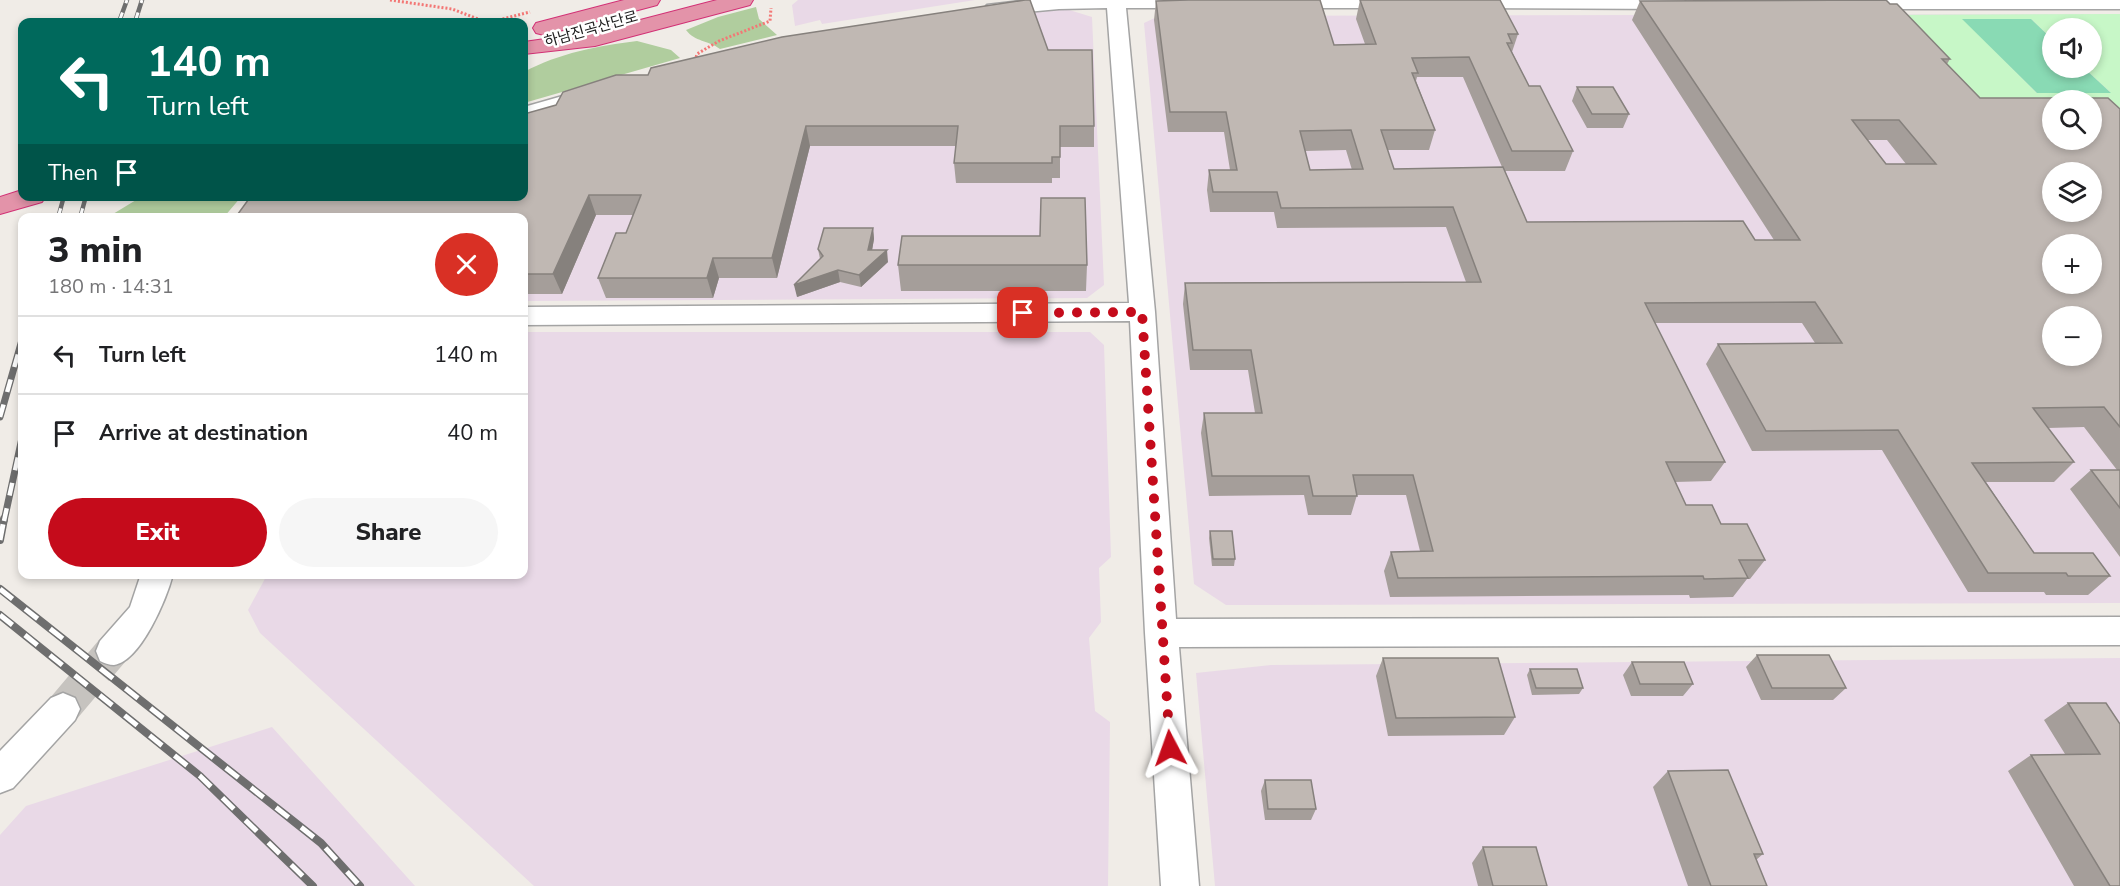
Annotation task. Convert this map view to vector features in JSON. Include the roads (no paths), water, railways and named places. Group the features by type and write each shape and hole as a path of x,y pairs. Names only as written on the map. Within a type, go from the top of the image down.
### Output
{"highway":[{"path":"528,36 544,21 619,0"},
{"name":"하남진곡산단로","path":"528,39 649,0"},
{"name":"하남진곡산단로","path":"528,39 693,0"},
{"path":"528,40 595,39 742,0"}],"street":[{"path":"1116,2 1142,312 1161,633 1180,886"},
{"path":"978,11 1059,3 1212,2"},
{"path":"1260,2 1415,2"},
{"path":"1439,2 1690,3"},
{"path":"1833,3 2120,3"},
{"path":"528,113 612,88"},
{"path":"528,316 1142,312"},
{"path":"112,651 143,617 152,597 156,579"},
{"path":"1161,633 2120,631"},
{"path":"0,776 63,708"}],"tunnel":[{"path":"63,709 112,651"}],"railway":[{"path":"120,18 127,0"},
{"path":"136,18 142,0"},
{"path":"59,213 63,201"},
{"path":"81,213 85,201"},
{"path":"0,417 18,354"},
{"path":"4,521 18,456"},
{"path":"0,540 4,519"},
{"path":"0,589 321,843 360,886"},
{"path":"0,615 200,776 313,886"}]}
